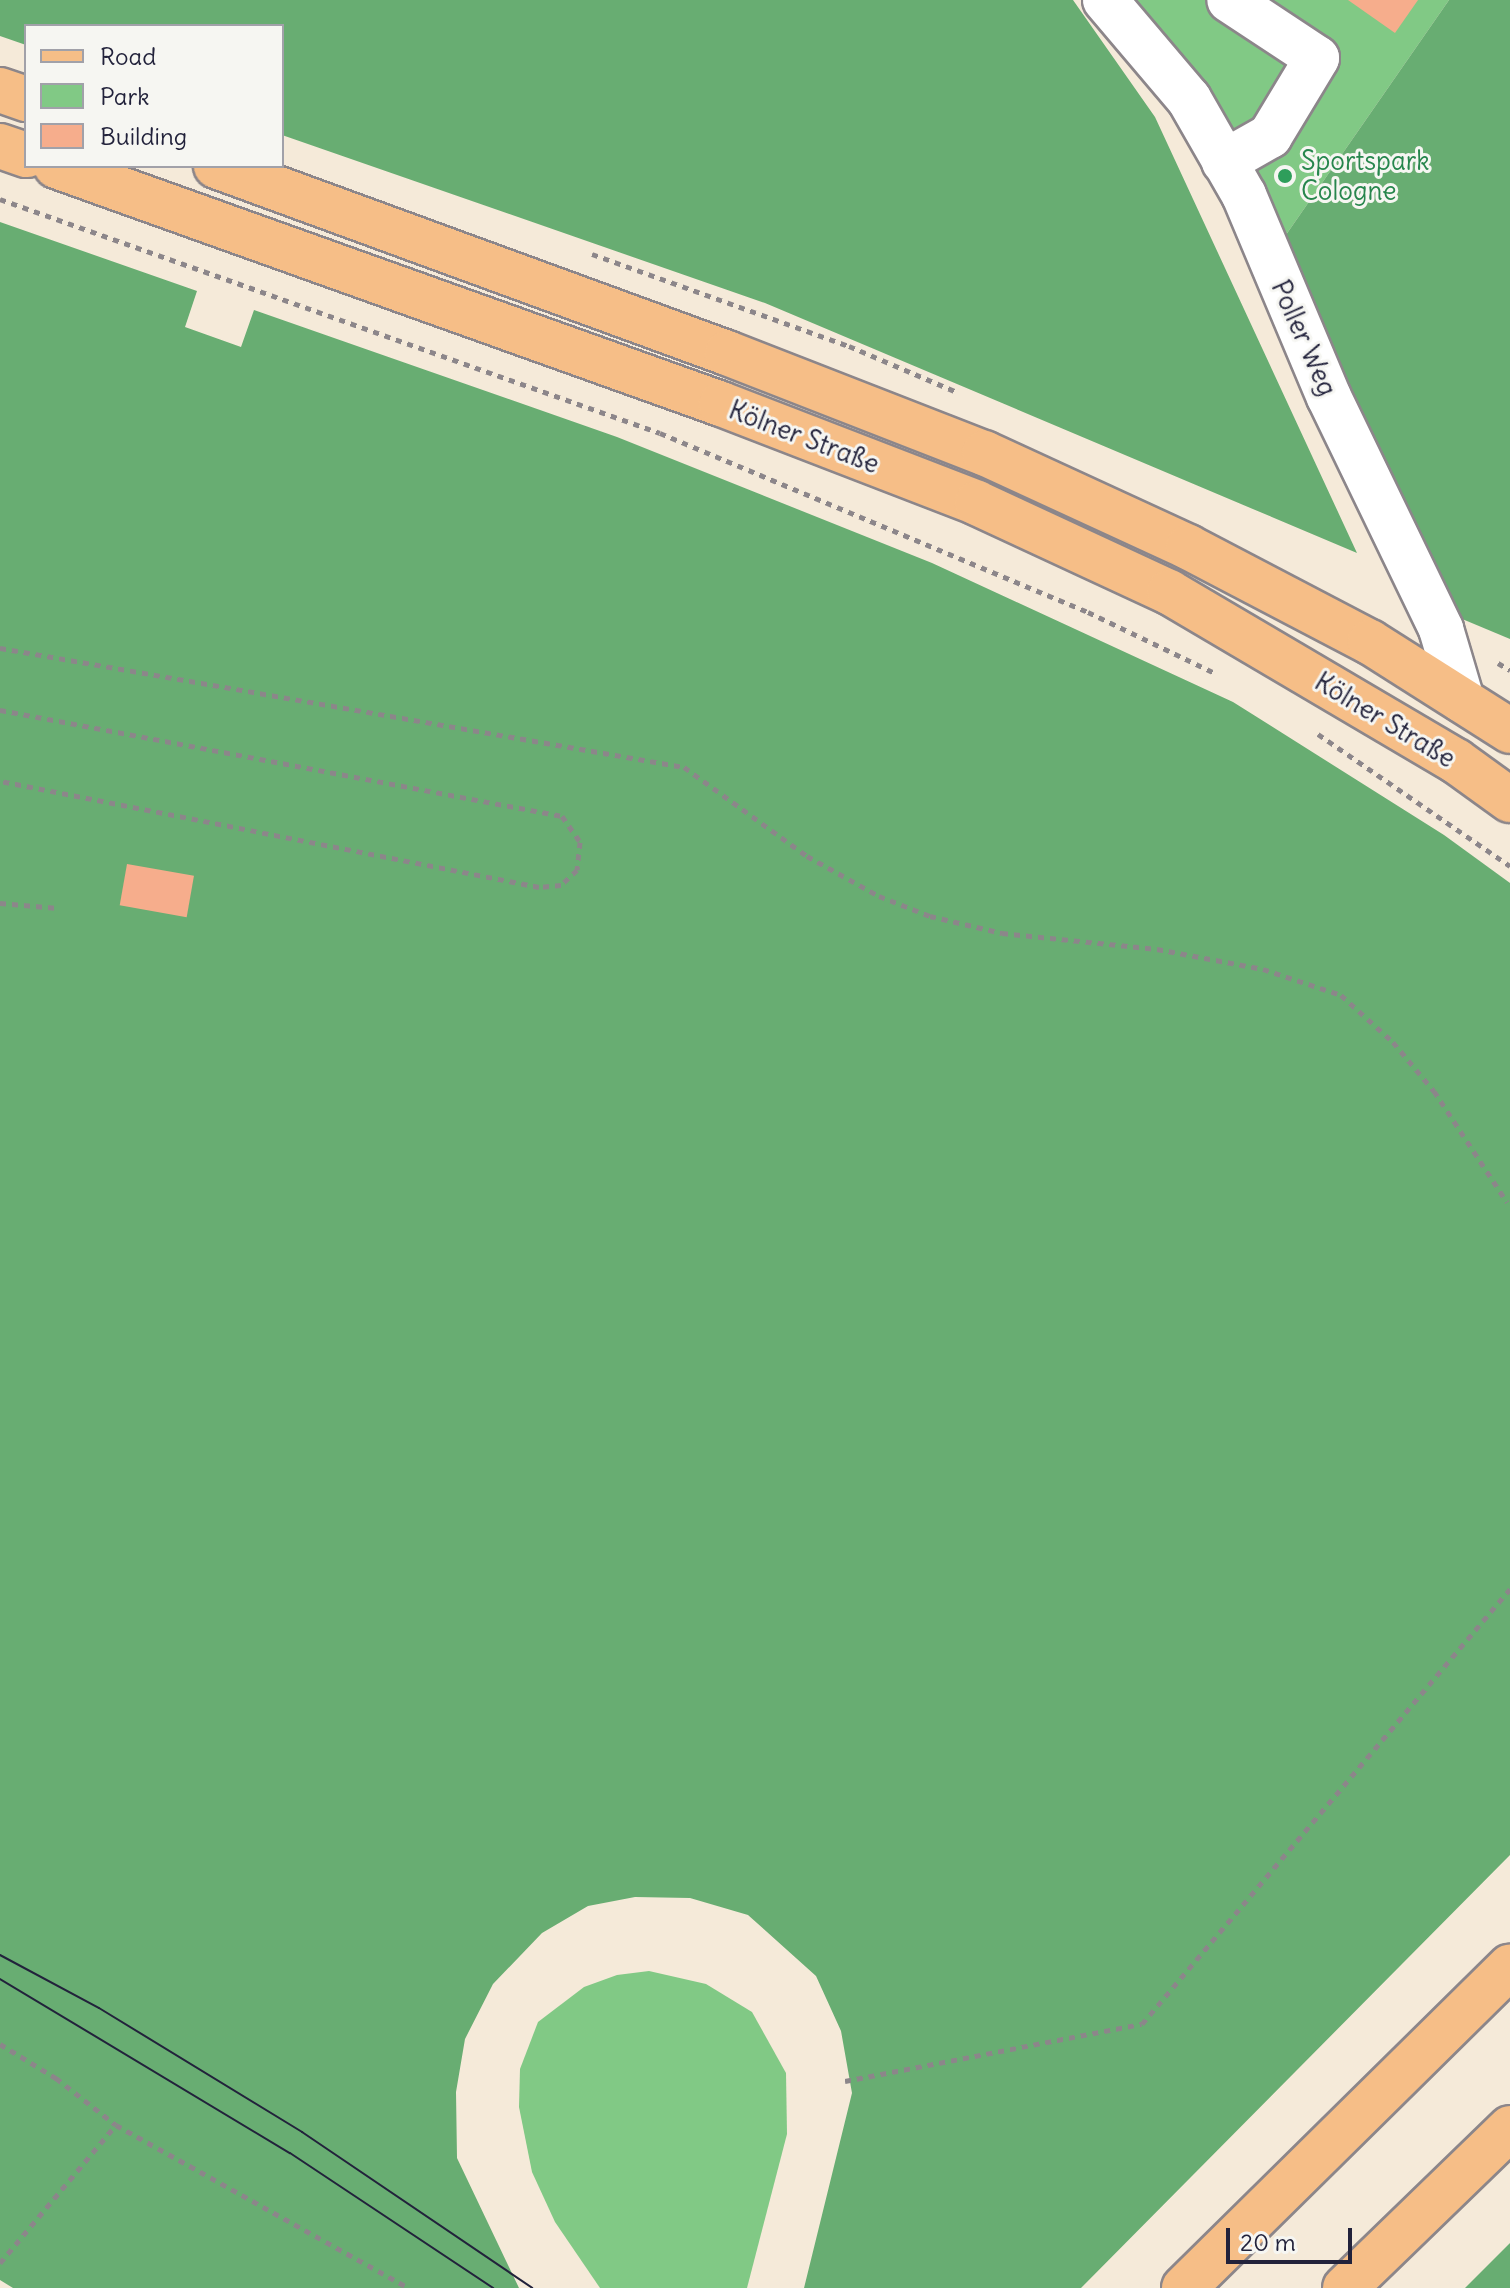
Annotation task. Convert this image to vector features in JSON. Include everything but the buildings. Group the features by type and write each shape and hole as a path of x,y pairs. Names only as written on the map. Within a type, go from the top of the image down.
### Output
{"main road":[{"path":"0,90 24,98"},
{"path":"0,146 24,154"},
{"name":"Kölner Straße","path":"62,168 721,404 977,503 1169,592 1456,761 1510,800"},
{"name":"Kölner Straße","path":"221,168 713,347 984,453 1188,547 1370,642 1510,731"},
{"path":"1184,2288 1510,1966"},
{"path":"1345,2288 1510,2128"}],"street":[{"name":"Poller Weg","path":"1105,0 1189,99 1244,195 1352,446 1441,629 1462,700"},
{"path":"1224,162 1270,136 1317,58 1229,0"}],"path":[{"path":"0,199 660,433 1088,612 1224,678"},
{"path":"0,648 684,767 807,856 879,896 930,916 1002,933 1157,949 1263,969 1341,995 1393,1042 1434,1091 1507,1202"},
{"path":"0,710 562,816 580,842 577,870 561,885 539,887 0,781"},
{"path":"1316,733 1510,866"},
{"path":"0,903 58,908"},
{"path":"845,2081 1142,2024 1510,1589"},
{"path":"0,2044 116,2125 409,2288"},
{"path":"0,2263 116,2125"}],"green space":[{"path":"0,0 1073,0 1155,117 1357,553 765,303 284,136 284,24 24,24 24,44 0,36"},
{"name":"Sportspark Cologne","path":"1126,0 1449,0 1281,242"},
{"path":"1449,0 1510,0 1510,639 1455,616 1281,242"},
{"path":"0,222 197,291 185,327 241,347 254,310 617,437 932,563 1233,702 1444,835 1510,883 1510,1855 1081,2288 804,2288 852,2093 841,2031 816,1976 748,1915 690,1898 635,1897 588,1906 542,1933 493,1984 465,2039 456,2092 457,2158 519,2288 13,2288 0,2280"},
{"path":"649,1971 706,1984 752,2012 786,2073 787,2134 747,2288 600,2288 555,2222 532,2172 519,2107 520,2069 538,2022 584,1987 617,1975"},
{"path":"1510,2243 1510,2288 1465,2288"}],"tram line":[{"path":"0,1955 99,2008 302,2132 532,2288"},
{"path":"0,1979 290,2153 493,2288"}],"place":[{"name":"Sportspark Cologne","path":"1285,176"}]}
